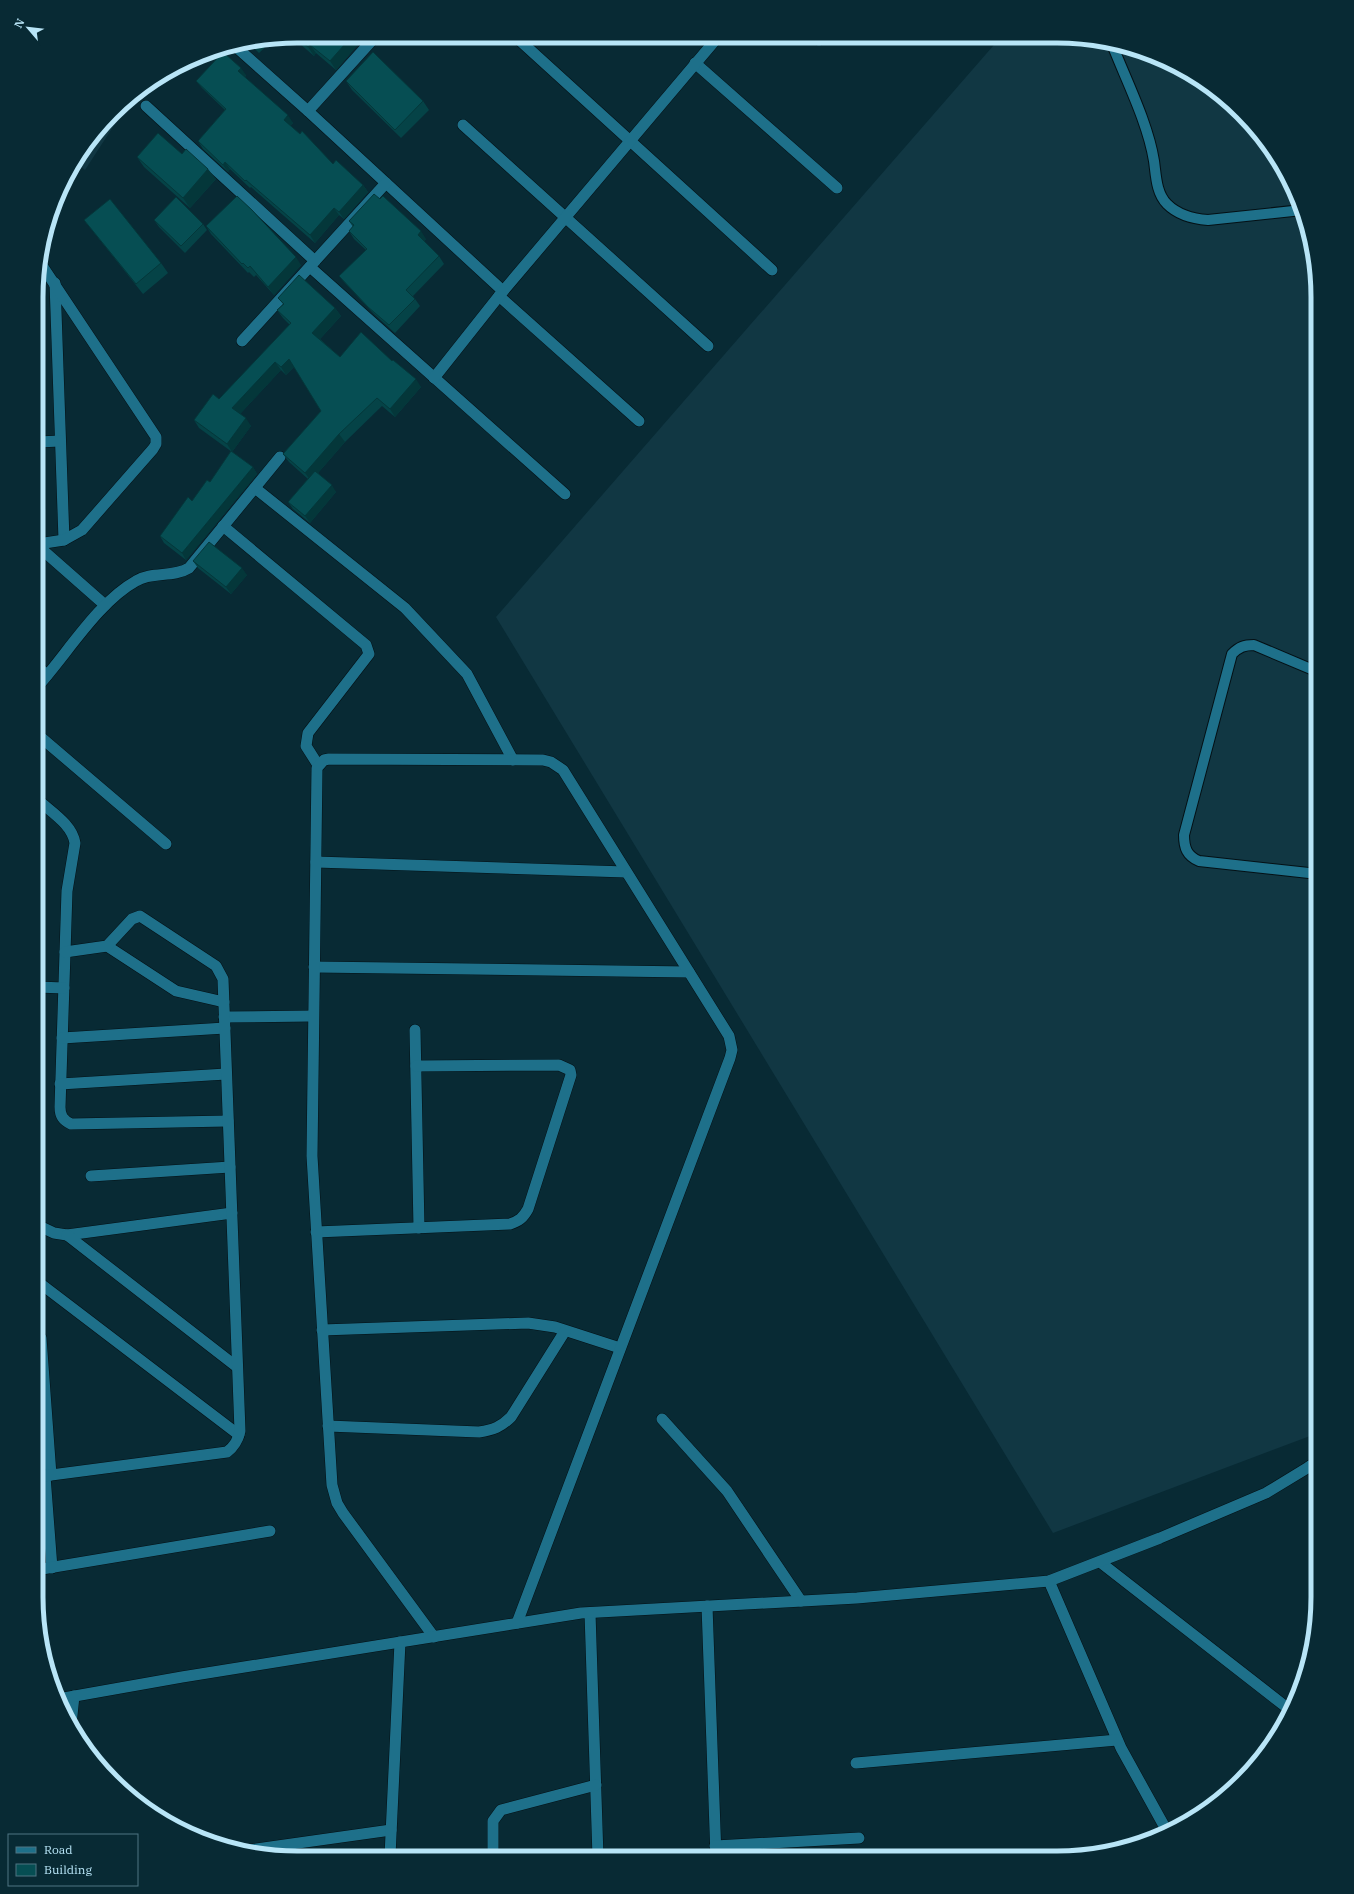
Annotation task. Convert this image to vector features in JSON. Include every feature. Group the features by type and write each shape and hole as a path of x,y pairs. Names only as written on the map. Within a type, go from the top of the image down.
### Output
{"street":[{"path":"308,111 367,43"},
{"path":"523,43 772,270"},
{"path":"434,378 501,293 713,43"},
{"path":"239,50 386,183 501,293 639,421"},
{"path":"696,64 837,188"},
{"path":"146,106 434,378 565,494"},
{"path":"463,125 708,346"},
{"path":"242,341 386,183"},
{"path":"43,544 64,540 82,530 153,450 156,444 156,437 45,269"},
{"path":"54,283 64,540"},
{"path":"43,442 60,441"},
{"path":"43,680 105,605 135,581 144,577 181,572 189,568 280,457"},
{"path":"255,488 405,608 458,663 467,674 513,760"},
{"path":"223,526 366,645 368,649 368,654 308,733 306,746 318,765 312,1156 328,1426 332,1485 337,1503 434,1636"},
{"path":"43,549 105,605"},
{"path":"43,671 47,675"},
{"path":"43,738 166,844"},
{"path":"318,765 324,760 329,759 543,760 551,762 563,770 729,1036 732,1050 517,1623"},
{"path":"43,804 70,829 74,835 75,843 67,891 60,1114 64,1120 71,1124 228,1121"},
{"path":"316,862 626,872"},
{"path":"44,1476 227,1452 234,1446 239,1435 223,979 216,966 144,917 135,917 107,946 65,952"},
{"path":"107,946 176,991 224,1002"},
{"path":"314,967 689,972"},
{"path":"43,987 64,988"},
{"path":"62,1038 313,1016"},
{"path":"415,1030 419,1228"},
{"path":"316,1232 510,1224 519,1221 524,1216 528,1209 571,1075 570,1070 559,1065 416,1066"},
{"path":"60,1084 226,1074"},
{"path":"91,1176 230,1167"},
{"path":"43,1228 54,1233 67,1235 232,1213"},
{"path":"67,1235 237,1367"},
{"path":"43,1286 239,1435"},
{"path":"322,1330 528,1323 565,1330 620,1348"},
{"path":"328,1426 479,1432 492,1430 503,1425 511,1417 565,1330"},
{"path":"662,1419 726,1491 801,1601"},
{"path":"43,1430 44,1476 52,1568"},
{"path":"64,1698 434,1636 590,1613 857,1598 1049,1581 1160,1538 1266,1493 1311,1469"},
{"path":"43,1569 270,1531"},
{"path":"1100,1562 1286,1707"},
{"path":"1049,1581 1117,1740 1165,1827"},
{"path":"707,1606 716,1851"},
{"path":"590,1613 598,1851"},
{"path":"390,1851 400,1642"},
{"path":"72,1715 74,1696"},
{"path":"856,1763 1117,1740"},
{"path":"493,1851 493,1821 501,1810 596,1785"},
{"path":"260,1848 391,1830"},
{"path":"726,1851 859,1838"}],"lane":[{"path":"1114,50 1149,138 1158,190 1166,204 1180,214 1197,220 1296,211"},
{"path":"1311,669 1254,645 1244,646 1237,649 1232,654 1184,835 1184,846 1193,858 1200,861 1311,873"}],"shaded area":[{"path":"996,43 1057,43 1091,45 1139,56 1170,69 1184,77 1212,95 1237,117 1259,142 1285,184 1292,200 1298,215 1306,247 1309,263 1311,297 1311,1436 1053,1533 496,617"},
{"path":"123,112 85,170 80,165 95,142"}],"building":[{"path":"303,43 346,43 330,61 310,45 308,47"},
{"path":"373,52 423,101 395,130 346,81"},
{"path":"225,54 241,68 238,71 288,115 284,120 300,134 302,131 333,164 336,160 363,185 339,212 334,208 310,235 246,180 245,181 225,162 223,165 198,141 226,109 196,81 221,55"},
{"path":"158,133 182,154 186,149 208,169 183,198 137,157"},
{"path":"374,194 380,199 383,196 421,231 418,235 439,256 406,290 415,299 389,325 368,307 339,276 367,249 349,231 354,225 349,221"},
{"path":"237,196 296,257 268,287 250,266 248,268 243,263 242,264 206,226"},
{"path":"176,197 203,224 181,246 154,220"},
{"path":"110,199 161,263 136,284 84,220"},
{"path":"299,275 335,308 312,333 340,357 361,332 392,361 393,360 416,379 390,409 377,398 339,434 305,473 283,454 321,411 289,359 281,367 275,362 232,408 246,418 227,444 194,420 213,394 219,399 291,323 277,310 284,304 278,298"},
{"path":"231,451 253,467 182,553 160,536 188,497 192,501 207,480 210,482"},
{"path":"315,471 332,485 305,516 288,502"},
{"path":"209,542 242,568 226,587 193,561"}]}
